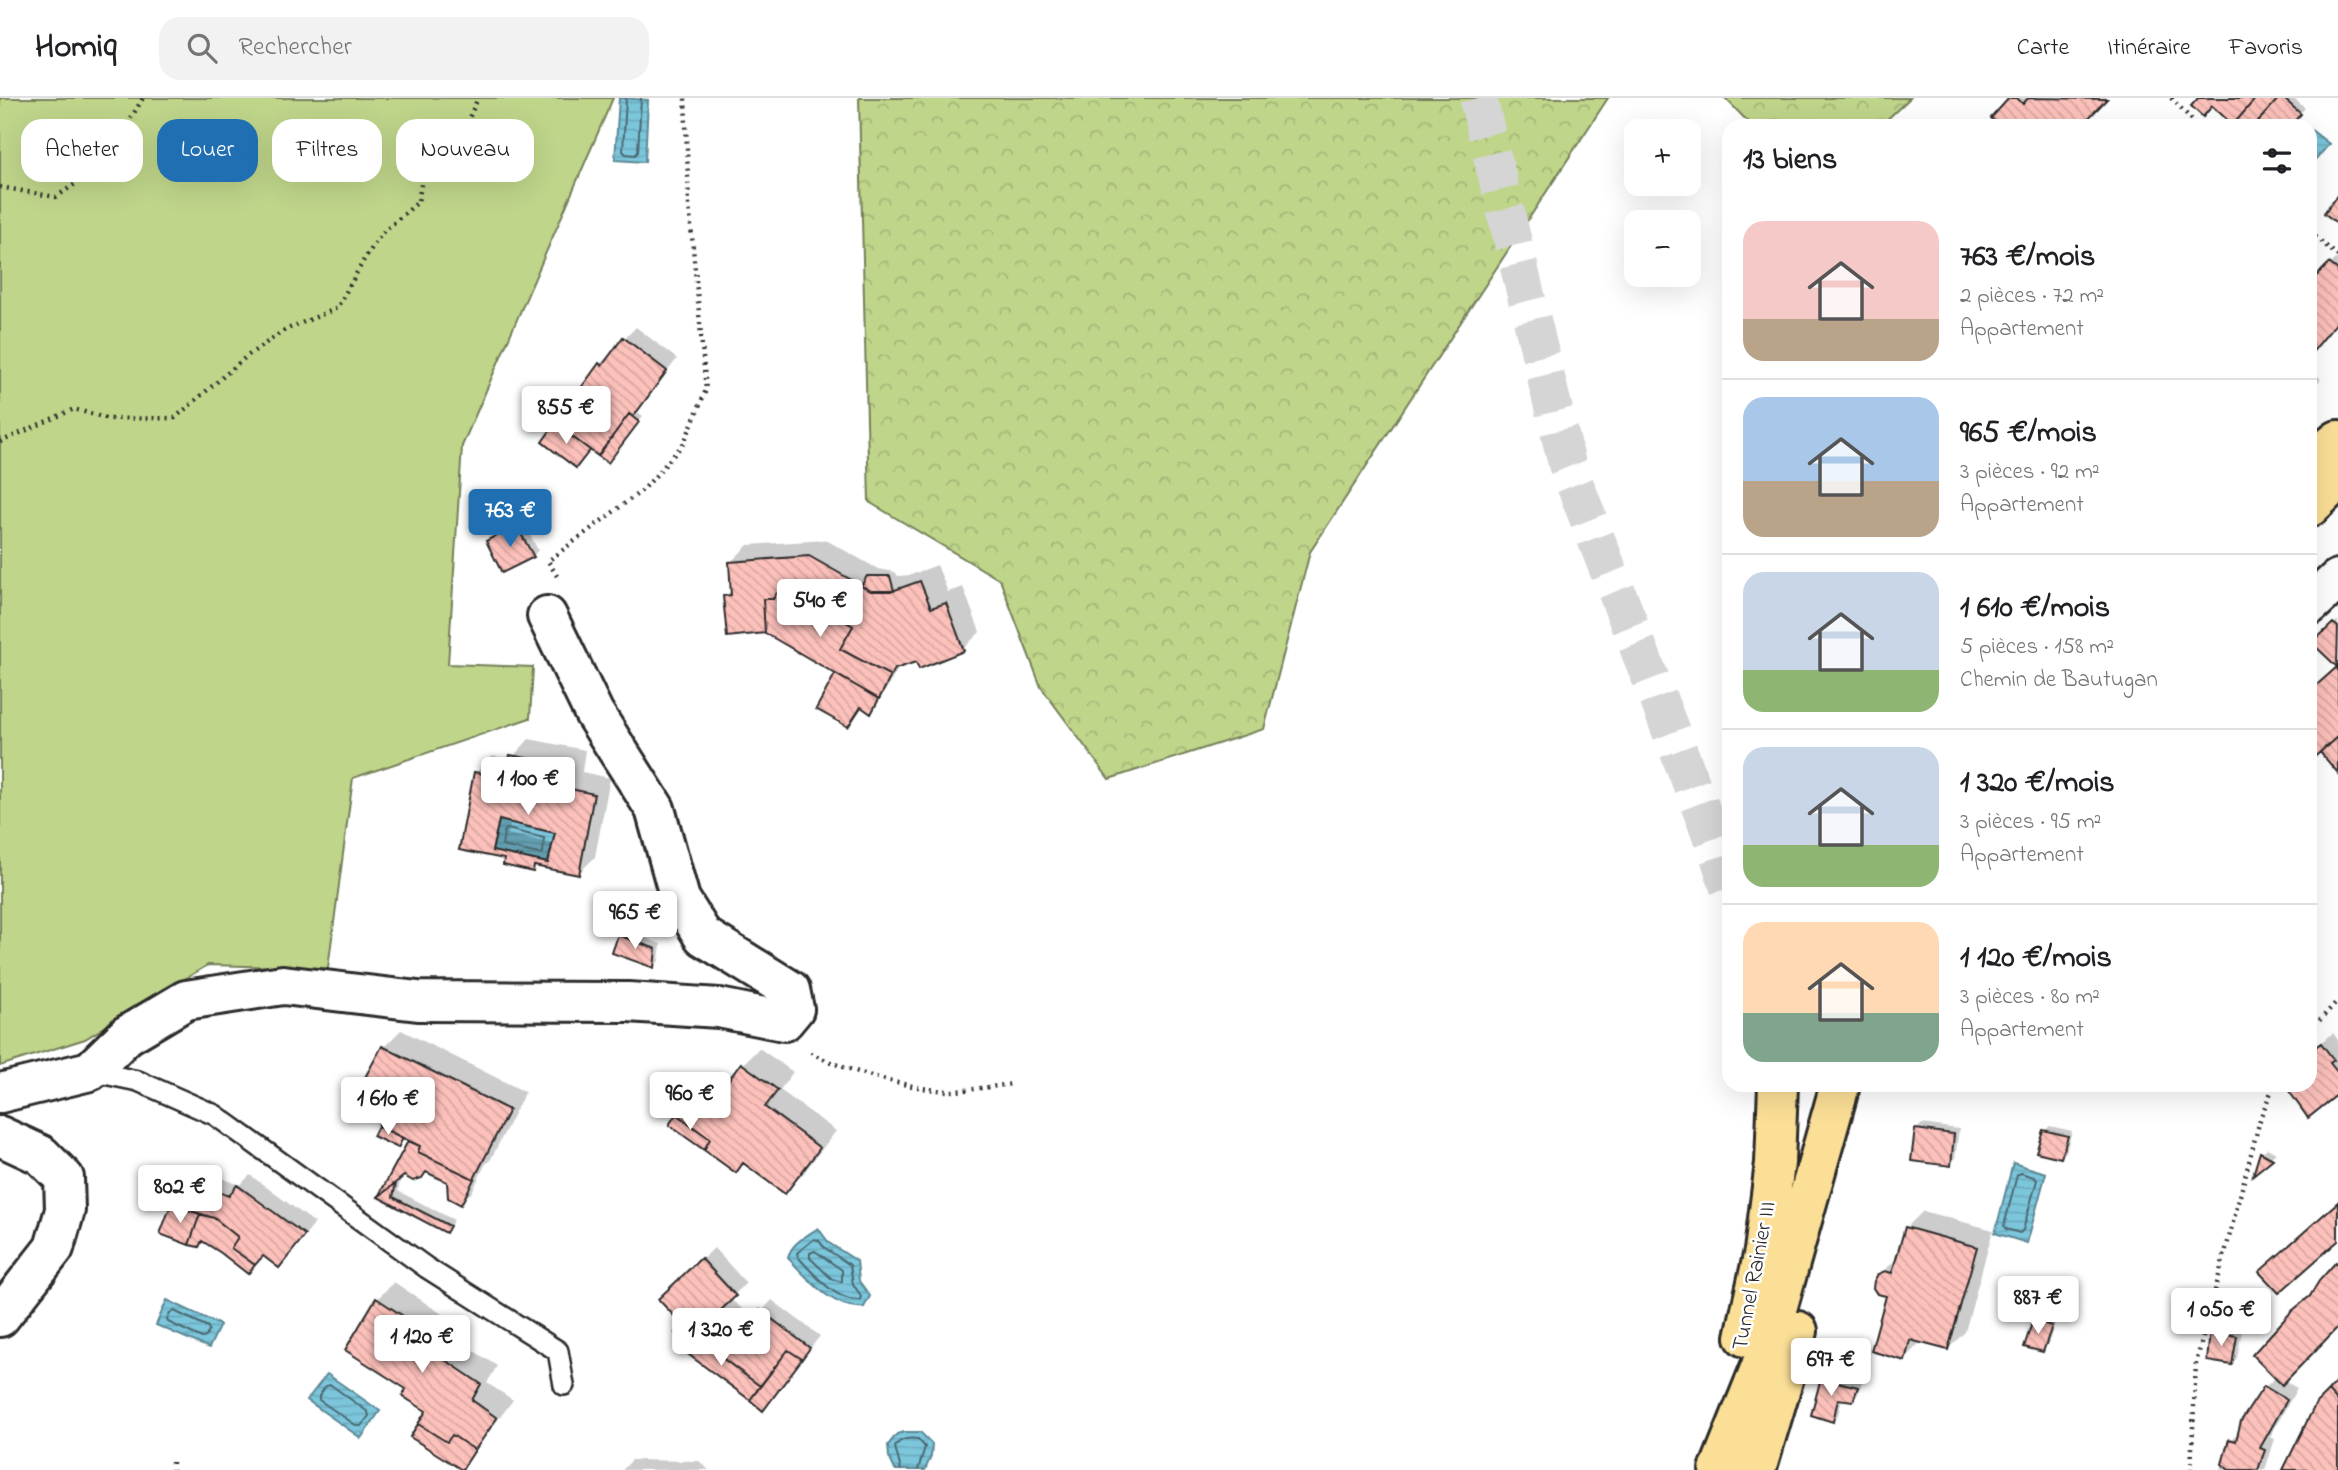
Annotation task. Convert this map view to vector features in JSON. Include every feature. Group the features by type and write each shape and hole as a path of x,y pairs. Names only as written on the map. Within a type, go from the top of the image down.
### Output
{"main road":[{"path":"2317,457 2338,440"},
{"path":"2317,500 2338,480"},
{"name":"Tunnel Rainier III","path":"1732,1469 1739,1361 1764,1251 1775,1163 1778,1092"},
{"path":"1732,1469 1838,1092"},
{"path":"1732,1469 1808,1297 1865,1092"}],"street":[{"path":"2317,598 2338,579"},
{"path":"0,1093 90,1071 127,1035 186,1000 282,985 418,1001 628,1002 719,1008 784,1021 794,1009 790,990 703,936 680,899 655,809 594,713 547,616"},
{"path":"0,1136 41,1155 64,1178 65,1210 54,1248 0,1317"}],"lane":[{"path":"90,1071 138,1081 215,1115 427,1268 558,1351 564,1385"}],"path":[{"path":"0,187 56,197 103,165 143,98"},
{"path":"0,442 74,409 109,419 175,418 256,349 285,330 337,308 365,258 383,233 418,202 427,150 437,175 458,155 468,120 478,98"},
{"path":"548,561 644,489 684,443 706,390 690,217 685,98"},
{"path":"2171,98 2191,119"},
{"path":"2317,238 2338,256"},
{"path":"2317,1023 2338,1000"},
{"path":"828,1063 896,1082 951,1091 1013,1083"},
{"path":"2191,1470 2196,1363 2261,1116 2271,1092"},
{"path":"172,1462 172,1470"}],"green space":[{"path":"0,98 613,98 462,446 448,664 533,667 530,718 353,778 328,968 208,965 85,1039 0,1066"},
{"path":"859,98 1608,98 1310,552 1264,729 1109,779 1041,687 1000,580 869,502"},
{"path":"1725,98 1910,98 1888,119 1745,119"}],"water":[{"path":"619,98 648,100 645,162 615,160"},
{"path":"2317,135 2329,144 2317,159"},
{"path":"499,820 555,833 548,863 492,851"},
{"path":"2013,1163 2046,1173 2027,1243 1995,1233"},
{"path":"818,1228 829,1243 857,1261 859,1281 870,1296 864,1307 842,1304 831,1298 788,1258 796,1244"},
{"path":"167,1300 220,1325 209,1348 156,1325"},
{"path":"327,1374 380,1411 361,1438 307,1400"},
{"path":"920,1432 932,1444 931,1456 925,1470 895,1470 889,1457 888,1445 897,1434"}],"building":[{"path":"2009,98 2017,98 2023,104 2028,98 2107,99 2088,119 1991,118"},
{"path":"2198,98 2256,98 2238,119 2226,119 2212,106 2203,117 2191,106"},
{"path":"2256,98 2279,98 2260,119 2238,119"},
{"path":"2279,98 2283,98 2301,114 2296,119 2260,119"},
{"path":"2338,194 2338,224 2324,213"},
{"path":"2329,263 2338,270 2338,321 2317,346 2317,276"},
{"path":"623,337 667,371 633,417 629,414 598,456 555,424 599,363 602,366"},
{"path":"629,414 639,422 608,463 598,456"},
{"path":"555,424 590,450 576,468 542,442"},
{"path":"516,525 534,557 502,573 486,541"},
{"path":"809,556 871,591 892,591 920,581 931,608 946,603 964,651 919,669 916,662 895,669 891,676 840,649 853,626 804,597 785,592 777,593 773,599 763,599 765,633 727,637 723,596 731,595 729,562"},
{"path":"867,576 890,576 894,591 871,591 861,586"},
{"path":"785,592 804,597 853,626 840,649 891,676 879,699 765,633 763,599 773,599 777,593"},
{"path":"2333,623 2338,627 2337,667 2317,648 2317,638"},
{"path":"2338,666 2338,736 2317,755 2317,685"},
{"path":"835,674 879,699 871,714 861,707 848,727 816,709"},
{"path":"2338,736 2338,773 2320,752"},
{"path":"510,755 569,766 566,788 594,794 579,875 534,866 533,872 503,865 504,859 459,850 474,772 505,778","holes":["499,820 555,833 548,863 492,851"]},
{"path":"618,935 656,949 654,968 612,953"},
{"path":"2321,1043 2334,1060 2330,1063 2338,1073 2338,1094 2308,1118 2290,1092 2317,1092 2317,1046"},
{"path":"382,1046 509,1110 474,1179 418,1152 420,1146 378,1126 386,1109 356,1094"},
{"path":"741,1063 778,1090 765,1107 820,1148 785,1194 743,1163 736,1173 704,1150 710,1139 676,1114 695,1088 714,1100"},
{"path":"676,1114 710,1139 704,1150 669,1125"},
{"path":"378,1126 403,1138 398,1148 373,1136"},
{"path":"1915,1129 1954,1134 1951,1166 1911,1161"},
{"path":"2043,1130 2068,1136 2061,1158 2036,1152"},
{"path":"408,1141 420,1146 418,1152 474,1179 461,1205 448,1198 447,1182 426,1172 422,1178 413,1181 404,1176 378,1197"},
{"path":"2260,1152 2273,1159 2253,1175"},
{"path":"180,1177 229,1196 237,1185 305,1235 279,1268 263,1256 255,1265 231,1248 238,1237 214,1218 171,1205"},
{"path":"396,1183 393,1197 450,1226 446,1233 378,1197"},
{"path":"2338,1202 2338,1241 2279,1293 2259,1272"},
{"path":"171,1205 200,1214 189,1245 160,1234"},
{"path":"200,1214 214,1218 238,1237 231,1248 255,1265 248,1274 202,1241 199,1247 189,1245"},
{"path":"1905,1227 1977,1247 1948,1350 1910,1340 1905,1361 1871,1351 1886,1296 1877,1294 1873,1288 1874,1281 1878,1274 1885,1271 1892,1273"},
{"path":"701,1258 736,1296 720,1311 745,1331 760,1310 810,1348 802,1359 788,1350 760,1386 694,1337 658,1299"},
{"path":"2336,1262 2338,1327 2282,1385 2252,1355 2292,1311 2310,1296"},
{"path":"376,1298 438,1339 432,1351 481,1384 472,1400 497,1418 475,1450 452,1435 447,1442 418,1424 426,1411 402,1396 406,1389 345,1350"},
{"path":"2033,1320 2052,1326 2043,1352 2024,1347"},
{"path":"683,1325 694,1337 686,1344 675,1333"},
{"path":"2210,1331 2237,1336 2232,1365 2207,1361"},
{"path":"694,1337 760,1386 750,1400 681,1349"},
{"path":"788,1350 802,1359 763,1411 750,1400"},
{"path":"1821,1378 1858,1387 1853,1401 1838,1399 1833,1422 1811,1415"},
{"path":"2338,1380 2338,1402 2328,1391"},
{"path":"2264,1386 2287,1400 2260,1448 2265,1450 2258,1470 2229,1470 2222,1464 2229,1439 2236,1441 2241,1421"},
{"path":"2328,1391 2338,1402 2338,1470 2283,1470 2316,1403"},
{"path":"418,1424 447,1442 452,1435 475,1450 462,1470 410,1437"}],"tunnel":[{"path":"1478,98 1567,464 1722,866"}]}
